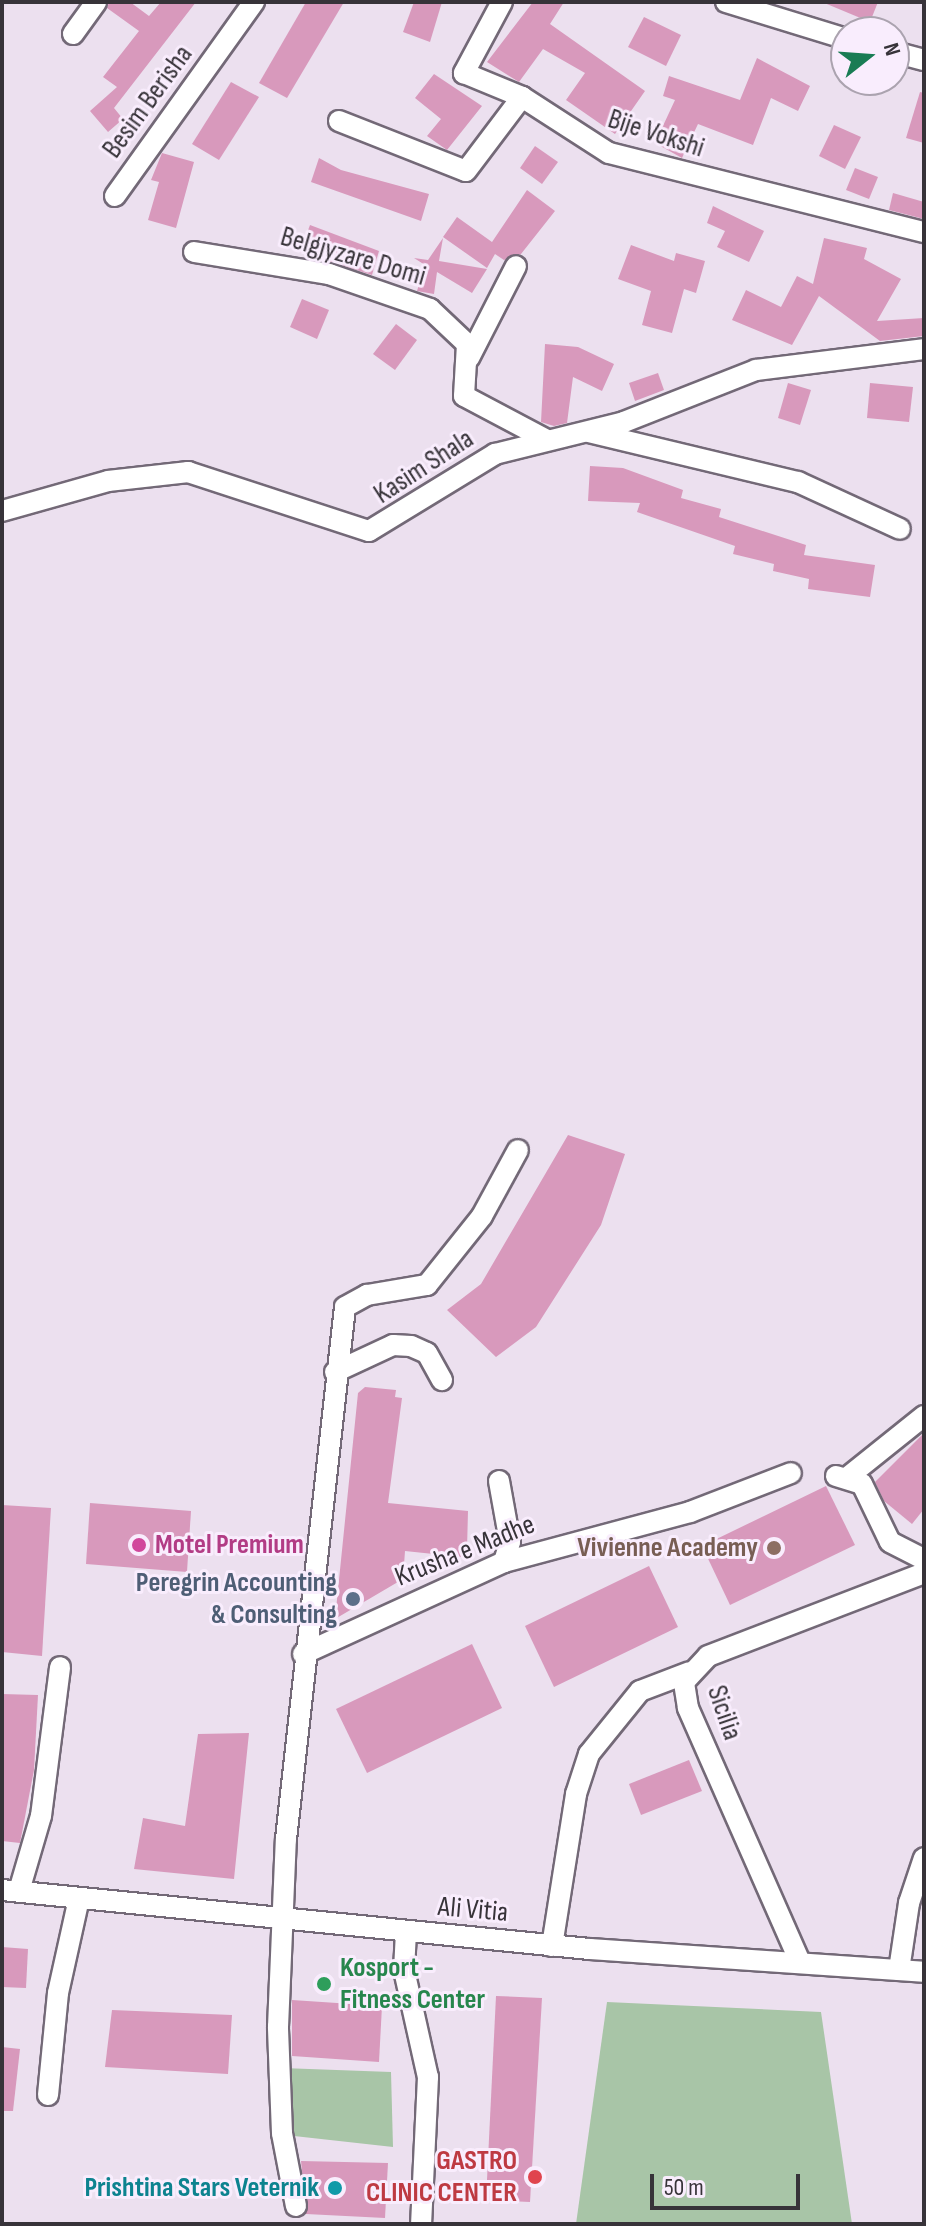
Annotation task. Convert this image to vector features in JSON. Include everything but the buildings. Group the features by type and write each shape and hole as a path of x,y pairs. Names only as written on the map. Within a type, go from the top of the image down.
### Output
{"street":[{"path":"73,34 96,2"},
{"name":"Besim Berisha","path":"115,196 254,2"},
{"name":"Bije Vokshi","path":"502,2 464,73 522,97 609,153 924,232"},
{"path":"734,4 830,34"},
{"path":"339,121 466,171 522,97"},
{"name":"Belgjyzare Domi","path":"194,252 288,264 409,299 454,327 469,358"},
{"path":"516,266 469,358 460,386 464,396 547,440"},
{"name":"Kasim Shala","path":"2,511 108,481 188,472 369,531 398,519 468,466 547,440 589,432 756,370 924,349"},
{"path":"589,432 798,482 900,529"},
{"path":"296,2206 282,2133 278,1992 303,1654 345,1307 367,1295 427,1285 482,1216 518,1150"},
{"path":"335,1372 393,1345 411,1346 427,1353 442,1380"},
{"path":"924,1416 843,1476 862,1484 890,1542 924,1559"},
{"name":"Krusha e Madhe","path":"303,1654 504,1562 690,1512 791,1473"},
{"path":"499,1481 510,1542 504,1562"},
{"name":"Sicilia","path":"800,1962 683,1695 690,1672 735,1645 924,1573"},
{"name":"Ali Vitia","path":"60,1667 41,1816 10,1890 285,1921 552,1946 924,1972"},
{"path":"552,1946 576,1794 589,1754 640,1691 690,1672"},
{"path":"899,1970 909,1903 924,1858"},
{"path":"48,2095 58,1993 79,1898"},
{"path":"406,1932 404,1970 428,2077 421,2224"}],"green space":[{"path":"607,2002 821,2012 852,2224 576,2224"},
{"path":"282,2068 391,2072 393,2147 294,2136"}],"place":[{"name":"Motel Premium","path":"139,1545"},
{"name":"Vivienne Academy","path":"774,1548"},
{"name":"Peregrin Accounting & Consulting","path":"353,1599"},
{"name":"Kosport - Fitness Center","path":"324,1984"},
{"name":"GASTRO CLINIC CENTER","path":"535,2177"},
{"name":"Prishtina Stars Veternik","path":"335,2188"}]}
